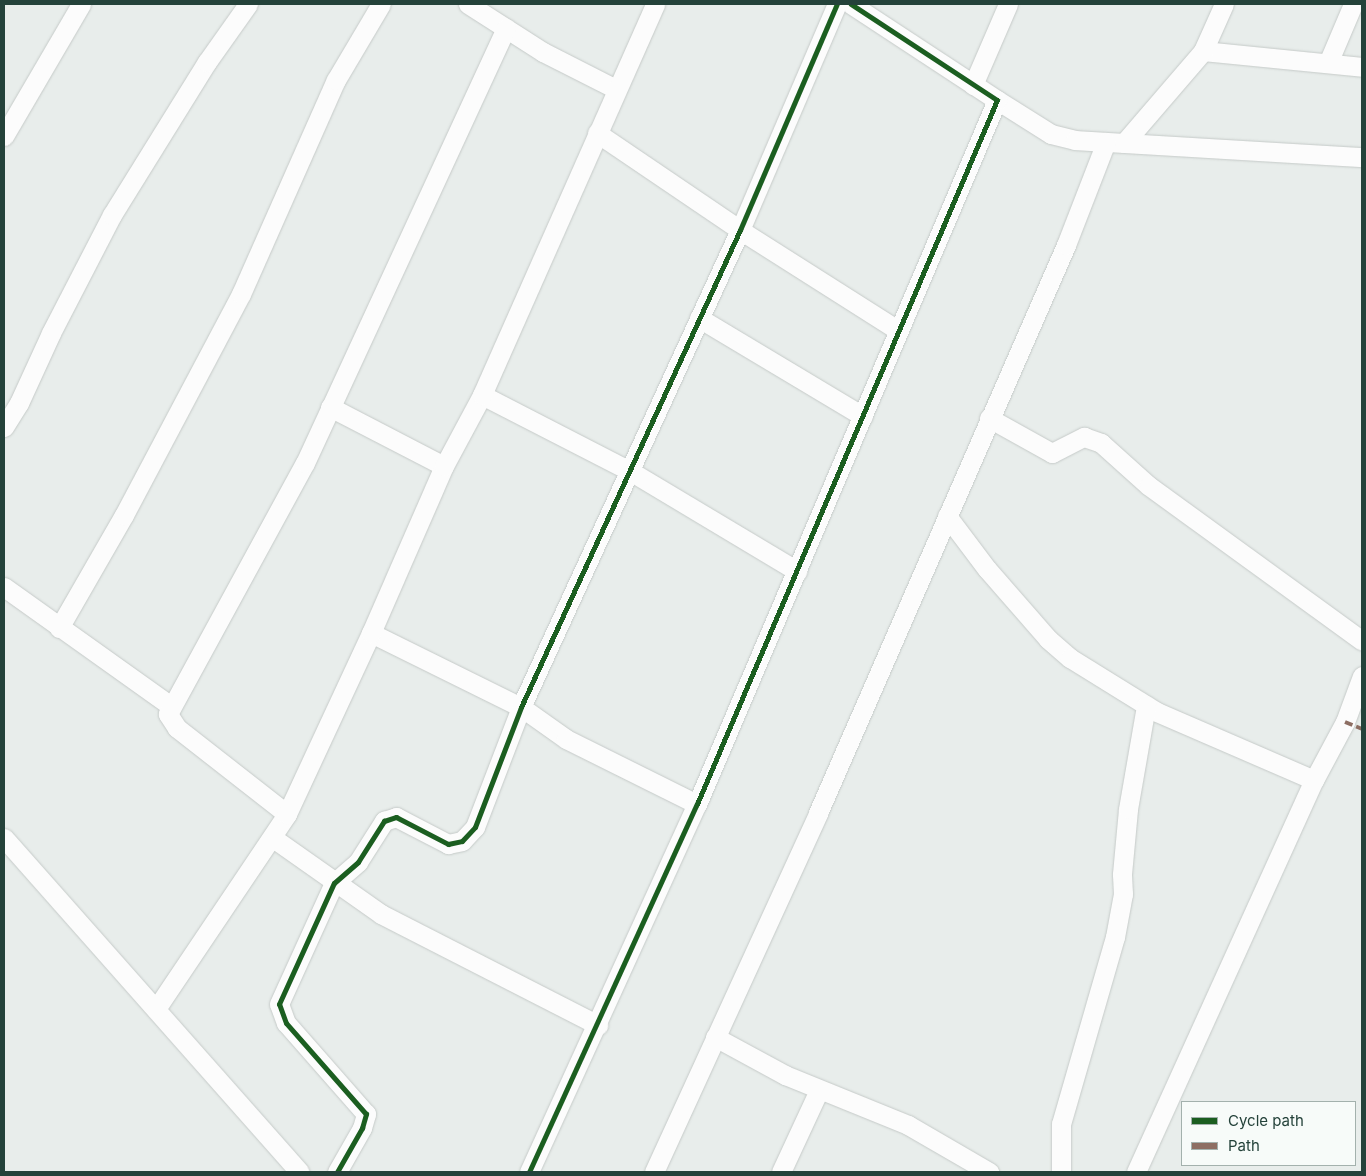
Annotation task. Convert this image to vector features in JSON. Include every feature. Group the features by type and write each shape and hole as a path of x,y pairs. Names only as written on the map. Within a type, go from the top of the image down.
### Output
{"street":[{"path":"4,136 81,4"},
{"path":"4,427 19,403 51,333 112,215 207,62 248,4"},
{"path":"59,628 120,523 241,294 336,80 380,4"},
{"path":"468,4 573,69 616,89"},
{"path":"156,1009 273,838 287,814 371,633 444,466 482,395 616,89 656,4"},
{"path":"337,1172 362,1128 366,1114 286,1023 279,1009 334,883 358,862 369,842 389,817 406,822 448,844 457,844 469,836 521,707 740,230 837,4"},
{"path":"851,4 1051,134 1115,142 1362,157"},
{"path":"973,85 1008,4"},
{"path":"654,1172 818,813 989,418 1115,142 1203,51 1224,4"},
{"path":"1328,63 1353,4"},
{"path":"287,814 177,728 168,714 278,514 330,407 506,28"},
{"path":"1203,51 1362,66"},
{"path":"530,1172 697,804 997,100"},
{"path":"598,133 740,230 899,331"},
{"path":"699,318 863,416"},
{"path":"482,395 630,471 797,572"},
{"path":"330,407 444,466"},
{"path":"989,418 1052,453 1084,437 1101,443 1149,486 1362,641"},
{"path":"947,516 987,569 1048,639 1104,682 1146,706 1314,780"},
{"path":"4,587 171,706"},
{"path":"371,633 521,707 566,739 697,804"},
{"path":"1136,1172 1314,780 1345,722 1362,676"},
{"path":"1061,1172 1060,1124 1115,937 1123,894 1122,874 1128,809 1146,706"},
{"path":"4,838 300,1172"},
{"path":"273,838 334,883 381,914 598,1024"},
{"path":"715,1037 820,1090 887,1115 989,1172"},
{"path":"781,1172 820,1090"}],"marked path":[{"path":"1345,722 1362,729"}],"cycle path":[{"path":"337,1172 362,1128 366,1114 286,1023 279,1004 334,883 358,862 384,821 396,817 448,844 462,841 475,827 521,707 740,230 837,4"},
{"path":"529,1172 697,804 997,100 851,4"}]}
